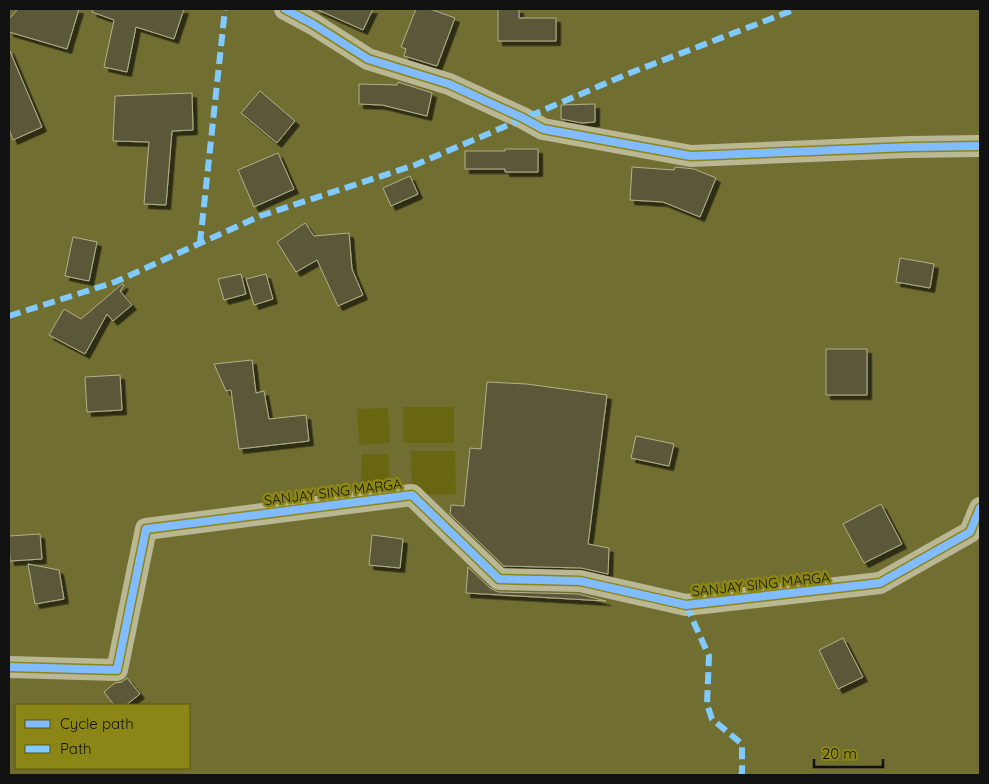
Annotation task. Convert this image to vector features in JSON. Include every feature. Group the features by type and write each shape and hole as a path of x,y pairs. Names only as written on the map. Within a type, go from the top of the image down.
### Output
{"street":[{"path":"285,9 314,24 368,59 448,84 543,129 691,156 980,146"},
{"name":"SANJAY SING MARGA","path":"9,667 117,670 146,528 412,495 499,579 580,581 686,604 880,583 970,532 980,508"}],"shaded area":[{"path":"403,407 454,407 454,443 403,443"},
{"path":"388,408 390,443 359,445 357,409"},
{"path":"411,451 455,451 456,494 412,495"},
{"path":"362,454 389,454 389,497 361,497"}],"building":[{"path":"18,9 79,9 67,49 9,32 9,19"},
{"path":"93,9 184,9 174,39 136,27 127,72 104,67 114,20 92,12"},
{"path":"316,9 373,9 363,30"},
{"path":"416,9 430,9 455,18 437,66 404,56 406,49 401,47"},
{"path":"498,9 519,9 519,18 556,18 556,41 498,41"},
{"path":"9,49 42,127 13,140 9,129"},
{"path":"398,82 432,93 427,116 382,105 359,104 359,84 397,85"},
{"path":"260,91 295,121 277,143 241,113"},
{"path":"192,93 193,130 172,131 166,205 144,204 149,142 113,141 115,96"},
{"path":"595,104 595,122 582,123 561,119 561,105"},
{"path":"505,149 538,149 538,172 505,172 505,169 465,169 465,151 505,151"},
{"path":"278,153 294,189 254,207 238,170"},
{"path":"632,167 674,170 675,167 694,169 716,178 700,217 663,202 630,200"},
{"path":"410,176 418,194 391,206 383,188"},
{"path":"305,223 314,236 349,233 352,269 363,295 338,306 317,260 296,272 277,242"},
{"path":"73,237 97,242 89,281 65,276"},
{"path":"900,258 934,264 930,288 896,282"},
{"path":"241,274 246,294 224,300 218,279"},
{"path":"266,274 273,299 254,305 246,279"},
{"path":"122,284 124,285 120,291 132,305 113,321 107,314 85,354 49,335 64,309 81,319"},
{"path":"826,349 867,349 867,395 826,395"},
{"path":"252,360 256,393 264,391 269,419 306,415 309,441 239,449 231,390 226,391 214,364"},
{"path":"120,375 122,410 87,412 85,377"},
{"path":"487,382 527,384 607,395 588,544 609,548 608,574 581,568 504,566 450,514 451,505 464,506 470,448 481,449"},
{"path":"636,436 674,444 669,466 631,458"},
{"path":"881,504 902,544 864,563 843,524"},
{"path":"40,534 42,559 10,561 9,536"},
{"path":"372,535 403,539 400,568 369,565"},
{"path":"28,564 59,570 64,599 35,604"},
{"path":"468,567 490,588 498,592 578,594 606,601 466,593"},
{"path":"843,638 863,677 838,689 819,650"},
{"path":"127,678 140,694 127,704 113,704 104,692 115,683 122,682"}],"marked path":[{"path":"200,243 225,9"},
{"path":"9,316 115,282 260,216 415,165 630,73 796,9"},
{"path":"686,605 709,656 707,704 712,719 742,744 742,773 740,775"}],"cycle path":[{"path":"285,9 313,24 368,59 449,84 543,129 691,156 980,146"},
{"path":"9,667 117,670 146,529 412,495 499,579 580,581 686,605 880,583 970,532 980,508"}]}
